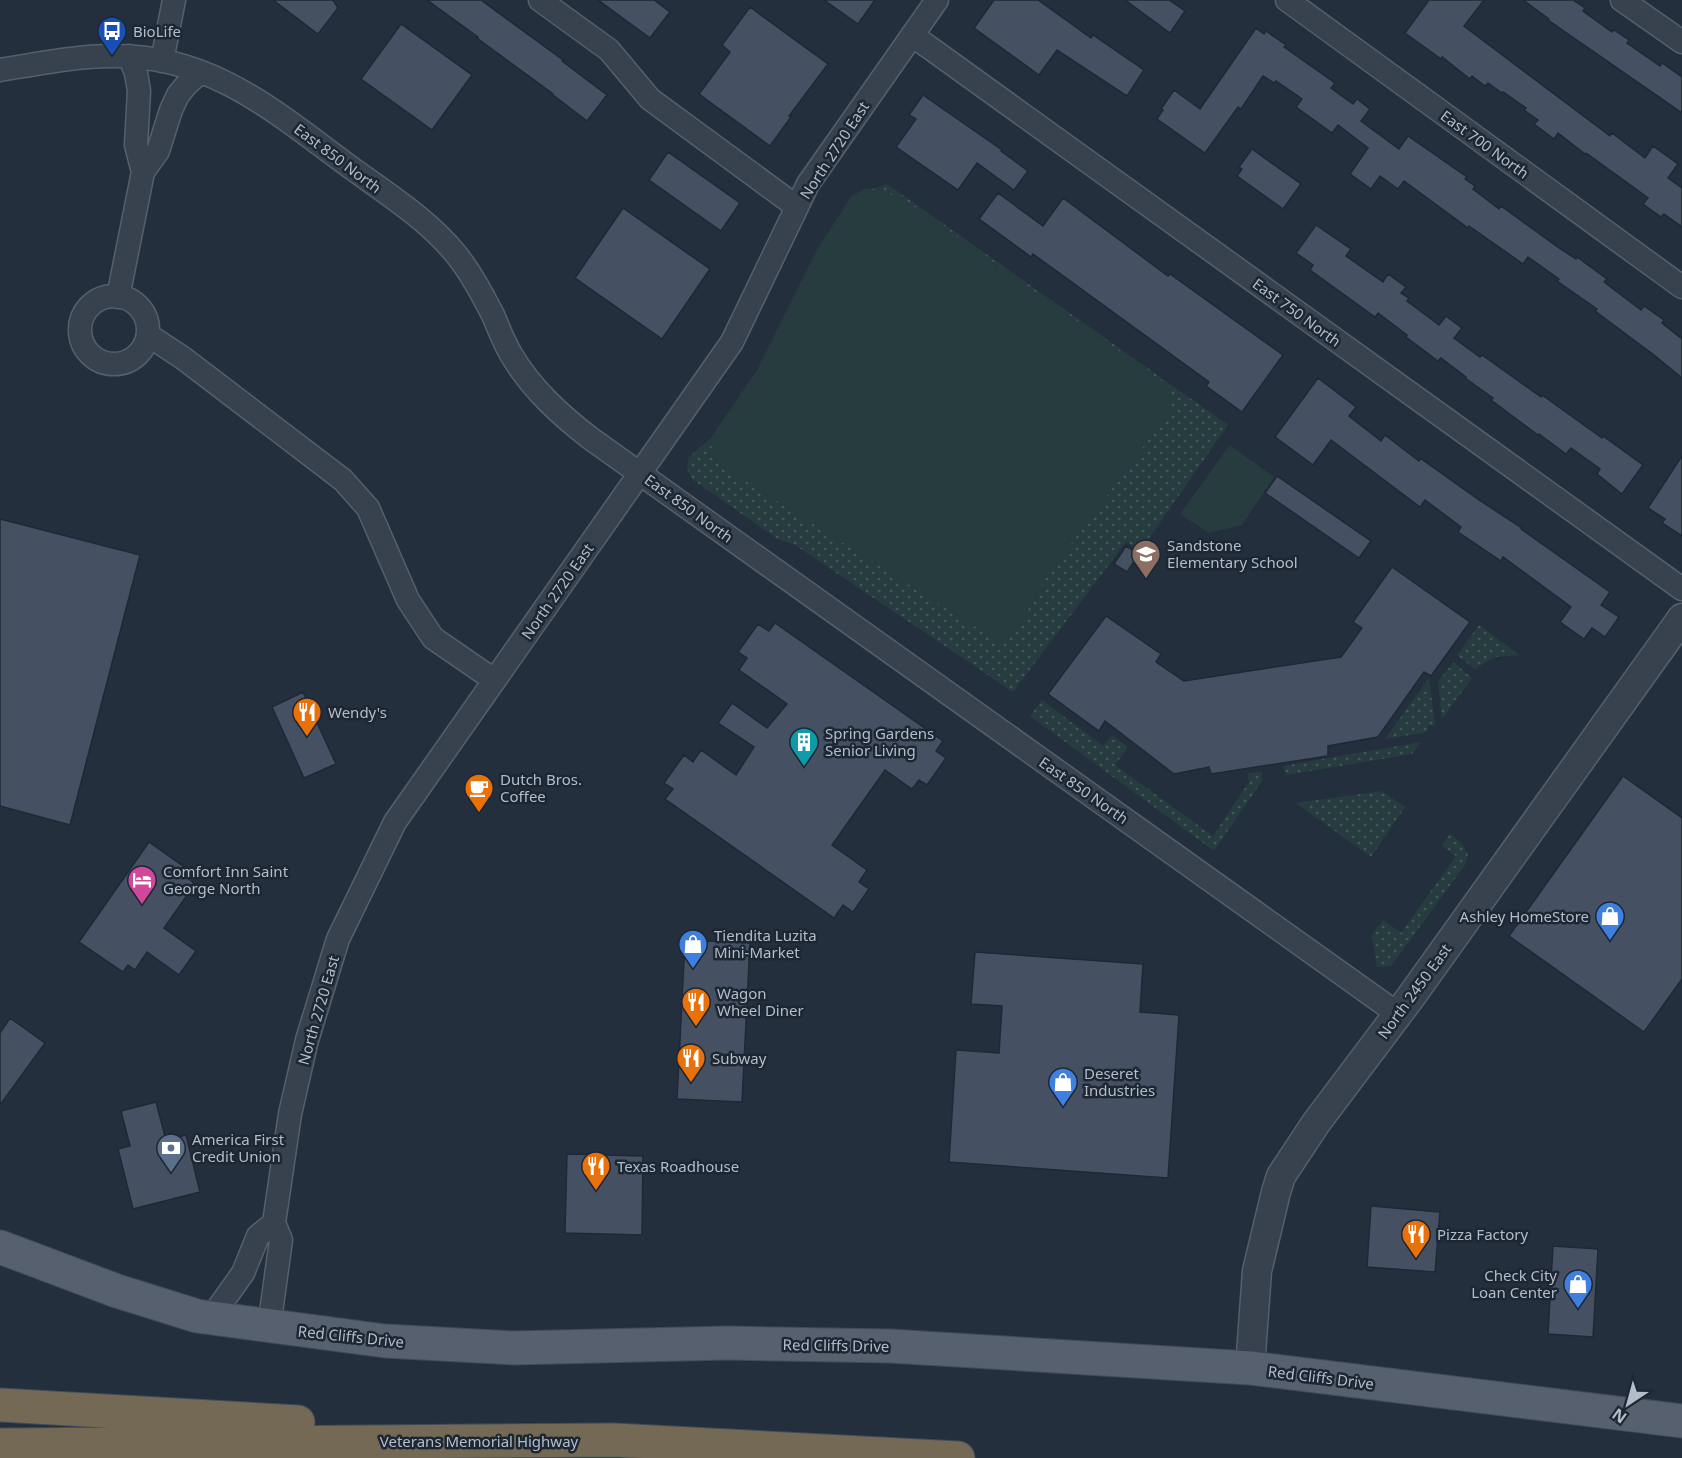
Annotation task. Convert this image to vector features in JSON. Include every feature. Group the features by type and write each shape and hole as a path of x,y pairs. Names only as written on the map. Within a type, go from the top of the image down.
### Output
{"highway":[{"path":"0,1405 614,1440"},
{"name":"Veterans Memorial Highway","path":"0,1444 614,1440 958,1458"}],"main road":[{"name":"Red Cliffs Drive","path":"0,1247 151,1303 197,1316 385,1341 513,1348 727,1343 890,1346 1250,1368 1682,1421"}],"street":[{"path":"162,61 174,0"},
{"path":"540,0 609,50 650,99 797,207"},
{"name":"North 2720 East","path":"269,1327 281,1240 274,1223 290,1114 304,1051 338,939 395,822 732,342 808,184 937,0"},
{"name":"East 700 North","path":"1287,0 1682,287"},
{"path":"1622,0 1682,42"},
{"name":"East 750 North","path":"912,35 1682,589"},
{"path":"129,56 136,73 139,91 136,145 143,172"},
{"name":"East 850 North","path":"0,70 75,58 129,56 162,61 201,72 229,83 263,103 428,225 456,254 477,285 512,355 534,388 568,421 1398,1014"},
{"path":"118,297 143,172 158,151 178,95 201,72"},
{"path":"104,297 118,297 135,304 143,312 148,323 148,335 145,346 138,356 116,365 104,364 93,359 85,350 80,339 79,327 87,308 94,302 104,297"},
{"path":"148,335 183,358 343,480 368,508 408,600 433,638 494,681"},
{"name":"North 2450 East","path":"1250,1368 1257,1271 1281,1176 1316,1123 1398,1014 1682,618"},
{"path":"211,1318 243,1273 258,1236 274,1223"}],"green space":[{"path":"887,184 1228,425 1140,551 1126,542 1013,692 795,545 776,538 692,479 687,469 689,457 711,438 758,369 818,248 852,196"},
{"path":"866,188 892,195 917,208 1167,385 1172,398 1169,412 1045,579 1016,632 1007,640 998,641 718,464 712,453 711,438 758,369 818,248 852,196"},
{"path":"1230,445 1274,477 1242,525 1209,533 1180,514"},
{"path":"1479,625 1519,655 1494,657 1475,669 1457,655"},
{"path":"1453,662 1472,678 1442,719 1438,682"},
{"path":"1429,678 1435,725 1428,726 1428,732 1385,739"},
{"path":"1042,700 1103,746 1112,735 1128,747 1115,765 1213,836 1249,782 1248,773 1262,772 1262,781 1214,851 1030,716"},
{"path":"1421,742 1412,754 1286,775 1283,766"},
{"path":"1382,791 1405,807 1371,857 1296,803"},
{"path":"1450,834 1461,843 1468,854 1465,865 1391,966 1377,967 1372,935 1383,920 1401,933 1456,856 1442,846"}],"building":[{"path":"273,0 333,0 338,8 318,34"},
{"path":"427,0 481,0 607,95 587,121"},
{"path":"598,0 654,0 670,12 650,38"},
{"path":"824,0 875,0 858,24"},
{"path":"994,0 1038,0 1091,38 1093,35 1144,70 1127,96 1057,50 1039,75 974,28"},
{"path":"1125,0 1169,0 1185,11 1170,33"},
{"path":"1429,0 1484,0 1464,26 1610,136 1612,133 1645,158 1653,146 1678,164 1668,178 1682,188 1682,227 1664,214 1661,217 1643,204 1648,198 1558,133 1554,139 1534,124 1538,120 1524,110 1526,108 1488,83 1485,86 1472,76 1470,79 1405,33"},
{"path":"1523,0 1573,0 1585,8 1583,11 1612,32 1614,30 1629,40 1627,43 1660,66 1662,63 1682,77 1682,113 1548,20"},
{"path":"750,7 828,64 789,116 791,117 770,146 699,94 730,52 722,45"},
{"path":"401,24 472,75 432,130 361,79"},
{"path":"1256,28 1264,34 1266,31 1286,45 1284,47 1335,83 1331,88 1353,104 1357,99 1370,109 1361,121 1399,149 1408,136 1467,177 1465,179 1475,186 1473,189 1499,209 1501,206 1559,248 1576,259 1577,257 1607,279 1604,282 1641,310 1644,306 1664,320 1662,323 1682,339 1682,378 1595,311 1597,309 1557,281 1559,279 1528,257 1523,264 1469,226 1468,228 1404,181 1398,189 1380,176 1371,189 1350,174 1368,148 1338,125 1332,133 1296,107 1302,99 1276,81 1274,83 1263,76 1241,109 1238,107 1205,153 1157,119 1174,90 1200,109"},
{"path":"923,95 1028,171 1014,190 977,163 958,190 896,147 916,119 909,115"},
{"path":"1252,149 1301,184 1283,209 1237,176 1242,169 1239,167"},
{"path":"668,152 740,203 721,231 649,180"},
{"path":"998,193 1043,226 1063,198 1168,276 1170,274 1283,355 1242,412 1206,386 1209,382 1033,254 1031,257 979,219"},
{"path":"623,208 710,269 662,339 575,278"},
{"path":"1316,225 1351,249 1346,256 1383,282 1388,274 1406,287 1401,293 1409,298 1407,301 1439,325 1446,316 1462,328 1454,338 1643,465 1622,494 1597,474 1600,469 1571,448 1566,454 1538,435 1491,400 1493,398 1441,358 1438,361 1378,313 1375,317 1310,270 1313,265 1296,253"},
{"path":"1318,378 1356,407 1349,416 1381,441 1385,435 1419,461 1420,458 1610,592 1601,605 1619,617 1605,637 1592,628 1584,639 1560,622 1571,607 1503,557 1501,561 1458,532 1461,527 1425,500 1420,507 1331,440 1313,465 1275,437"},
{"path":"1682,456 1682,536 1662,523 1665,519 1648,508"},
{"path":"1277,476 1371,541 1359,558 1265,493"},
{"path":"0,519 140,555 70,825 0,806"},
{"path":"1126,546 1139,554 1127,572 1114,564"},
{"path":"1392,567 1470,622 1431,676 1424,672 1378,737 1328,746 1328,756 1211,774 1209,767 1174,774 1105,721 1099,731 1048,694 1106,616 1161,654 1156,662 1184,681 1341,657 1362,628 1353,622"},
{"name":"Spring Gardens Senior Living","path":"775,623 943,741 936,751 946,758 927,785 919,780 912,789 885,770 832,845 867,870 859,882 869,889 853,912 843,905 834,918 665,799 673,789 664,783 684,755 693,762 701,750 736,775 754,747 718,723 732,703 767,728 787,704 739,670 747,658 738,652 758,624 769,631"},
{"path":"303,692 336,764 304,778 272,707"},
{"path":"1623,776 1682,818 1682,979 1644,1032 1509,936"},
{"name":"Comfort Inn Saint George North","path":"149,842 187,869 183,874 195,884 164,928 196,951 179,975 147,952 135,970 128,965 123,972 79,942"},
{"path":"685,940 750,943 742,1102 677,1099"},
{"name":"Deseret Industries","path":"975,952 1143,964 1140,1012 1179,1015 1168,1178 949,1162 956,1050 999,1053 1002,1006 971,1004"},
{"path":"10,1018 45,1043 0,1105 0,1033"},
{"path":"156,1102 166,1140 186,1135 200,1192 133,1209 118,1149 130,1146 121,1111"},
{"path":"567,1154 643,1156 642,1235 565,1233"},
{"path":"1371,1206 1440,1212 1435,1272 1367,1267"},
{"path":"1553,1246 1598,1249 1593,1337 1548,1334"}],"place":[{"name":"BioLife","path":"112,56"},
{"name":"Sandstone Elementary School","path":"1146,580"},
{"name":"Wendy's","path":"307,738"},
{"name":"Spring Gardens Senior Living","path":"804,768"},
{"name":"Dutch Bros. Coffee","path":"479,814"},
{"name":"Comfort Inn Saint George North","path":"142,906"},
{"name":"Ashley HomeStore","path":"1610,942"},
{"name":"Tiendita Luzita Mini-Market","path":"693,970"},
{"name":"Wagon Wheel Diner","path":"696,1028"},
{"name":"Subway","path":"691,1084"},
{"name":"Deseret Industries","path":"1063,1108"},
{"name":"America First Credit Union","path":"171,1174"},
{"name":"Texas Roadhouse","path":"596,1192"},
{"name":"Pizza Factory","path":"1416,1260"},
{"name":"Check City Loan Center","path":"1578,1310"}]}
